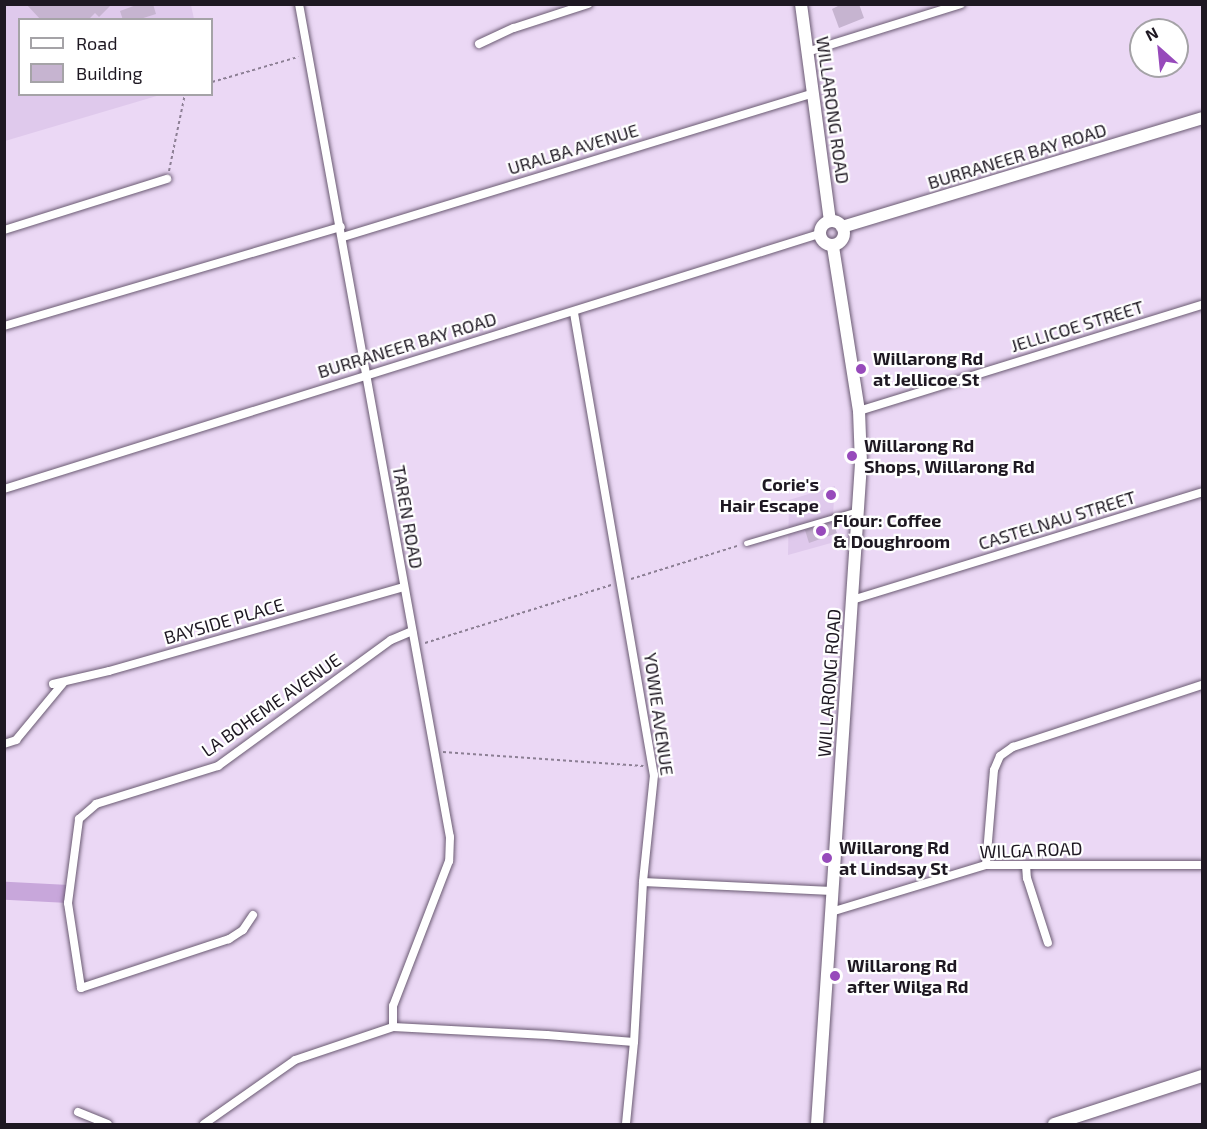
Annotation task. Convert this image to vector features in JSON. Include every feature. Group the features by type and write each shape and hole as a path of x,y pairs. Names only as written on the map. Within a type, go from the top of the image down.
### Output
{"street":[{"name":"TAREN ROAD","path":"299,4 450,837 449,861 393,1006 391,1021 393,1027"},
{"path":"479,44 514,28 588,4"},
{"name":"WILLARONG ROAD","path":"801,4 830,221"},
{"path":"807,52 961,4"},
{"name":"URALBA AVENUE","path":"343,237 813,93"},
{"name":"BURRANEER BAY ROAD","path":"842,226 1203,118"},
{"path":"4,230 167,179"},
{"path":"830,221 842,226 843,239 833,246 825,244 819,234 822,226 830,221"},
{"path":"4,326 341,227"},
{"name":"BURRANEER BAY ROAD","path":"4,489 574,313 819,234"},
{"name":"WILLARONG ROAD","path":"817,1125 861,463 859,411 833,246"},
{"name":"JELLICOE STREET","path":"859,411 1203,305"},
{"name":"YOWIE AVENUE","path":"574,313 653,766 626,1125"},
{"name":"CASTELNAU STREET","path":"852,600 1203,492"},
{"name":"BAYSIDE PLACE","path":"53,684 403,587"},
{"name":"LA BOHEME AVENUE","path":"253,915 243,930 229,939 81,988 68,903 79,819 96,804 218,766 391,640 412,631"},
{"path":"4,744 16,740 64,682"},
{"path":"986,865 994,770 1000,756 1013,747 1203,685"},
{"name":"WILGA ROAD","path":"831,912 986,865 1203,864"},
{"path":"1026,865 1027,878 1048,943"},
{"path":"643,882 832,891"},
{"path":"204,1125 295,1060 393,1027 634,1042"},
{"path":"1054,1125 1203,1076"},
{"path":"78,1112 108,1125"}],"lane":[{"path":"746,543 858,510"}],"path":[{"path":"213,82 308,54"},
{"path":"167,179 185,96"},
{"path":"415,645 746,543"},
{"path":"434,752 653,766"}],"shaded area":[{"path":"5,5 191,5 194,18 18,18 18,96 157,96 5,141"},
{"path":"835,486 831,543 788,555 789,500"},
{"path":"4,882 69,885 68,903 4,900"}],"building":[{"path":"26,4 112,4 99,17 95,13 90,18 39,18"},
{"path":"139,4 153,4 156,14 143,18 122,18 120,11"},
{"path":"842,4 859,4 864,18 839,28 832,9"},
{"name":"Flour: Coffee & Doughroom","path":"833,522 837,533 809,543 805,530"}],"place":[{"name":"Willarong Rd at Jellicoe St","path":"861,369"},
{"name":"Willarong Rd Shops, Willarong Rd","path":"852,456"},
{"name":"Corie's Hair Escape","path":"831,495"},
{"name":"Flour: Coffee & Doughroom","path":"821,531"},
{"name":"Willarong Rd at Lindsay St","path":"827,858"},
{"name":"Willarong Rd after Wilga Rd","path":"835,976"}]}
